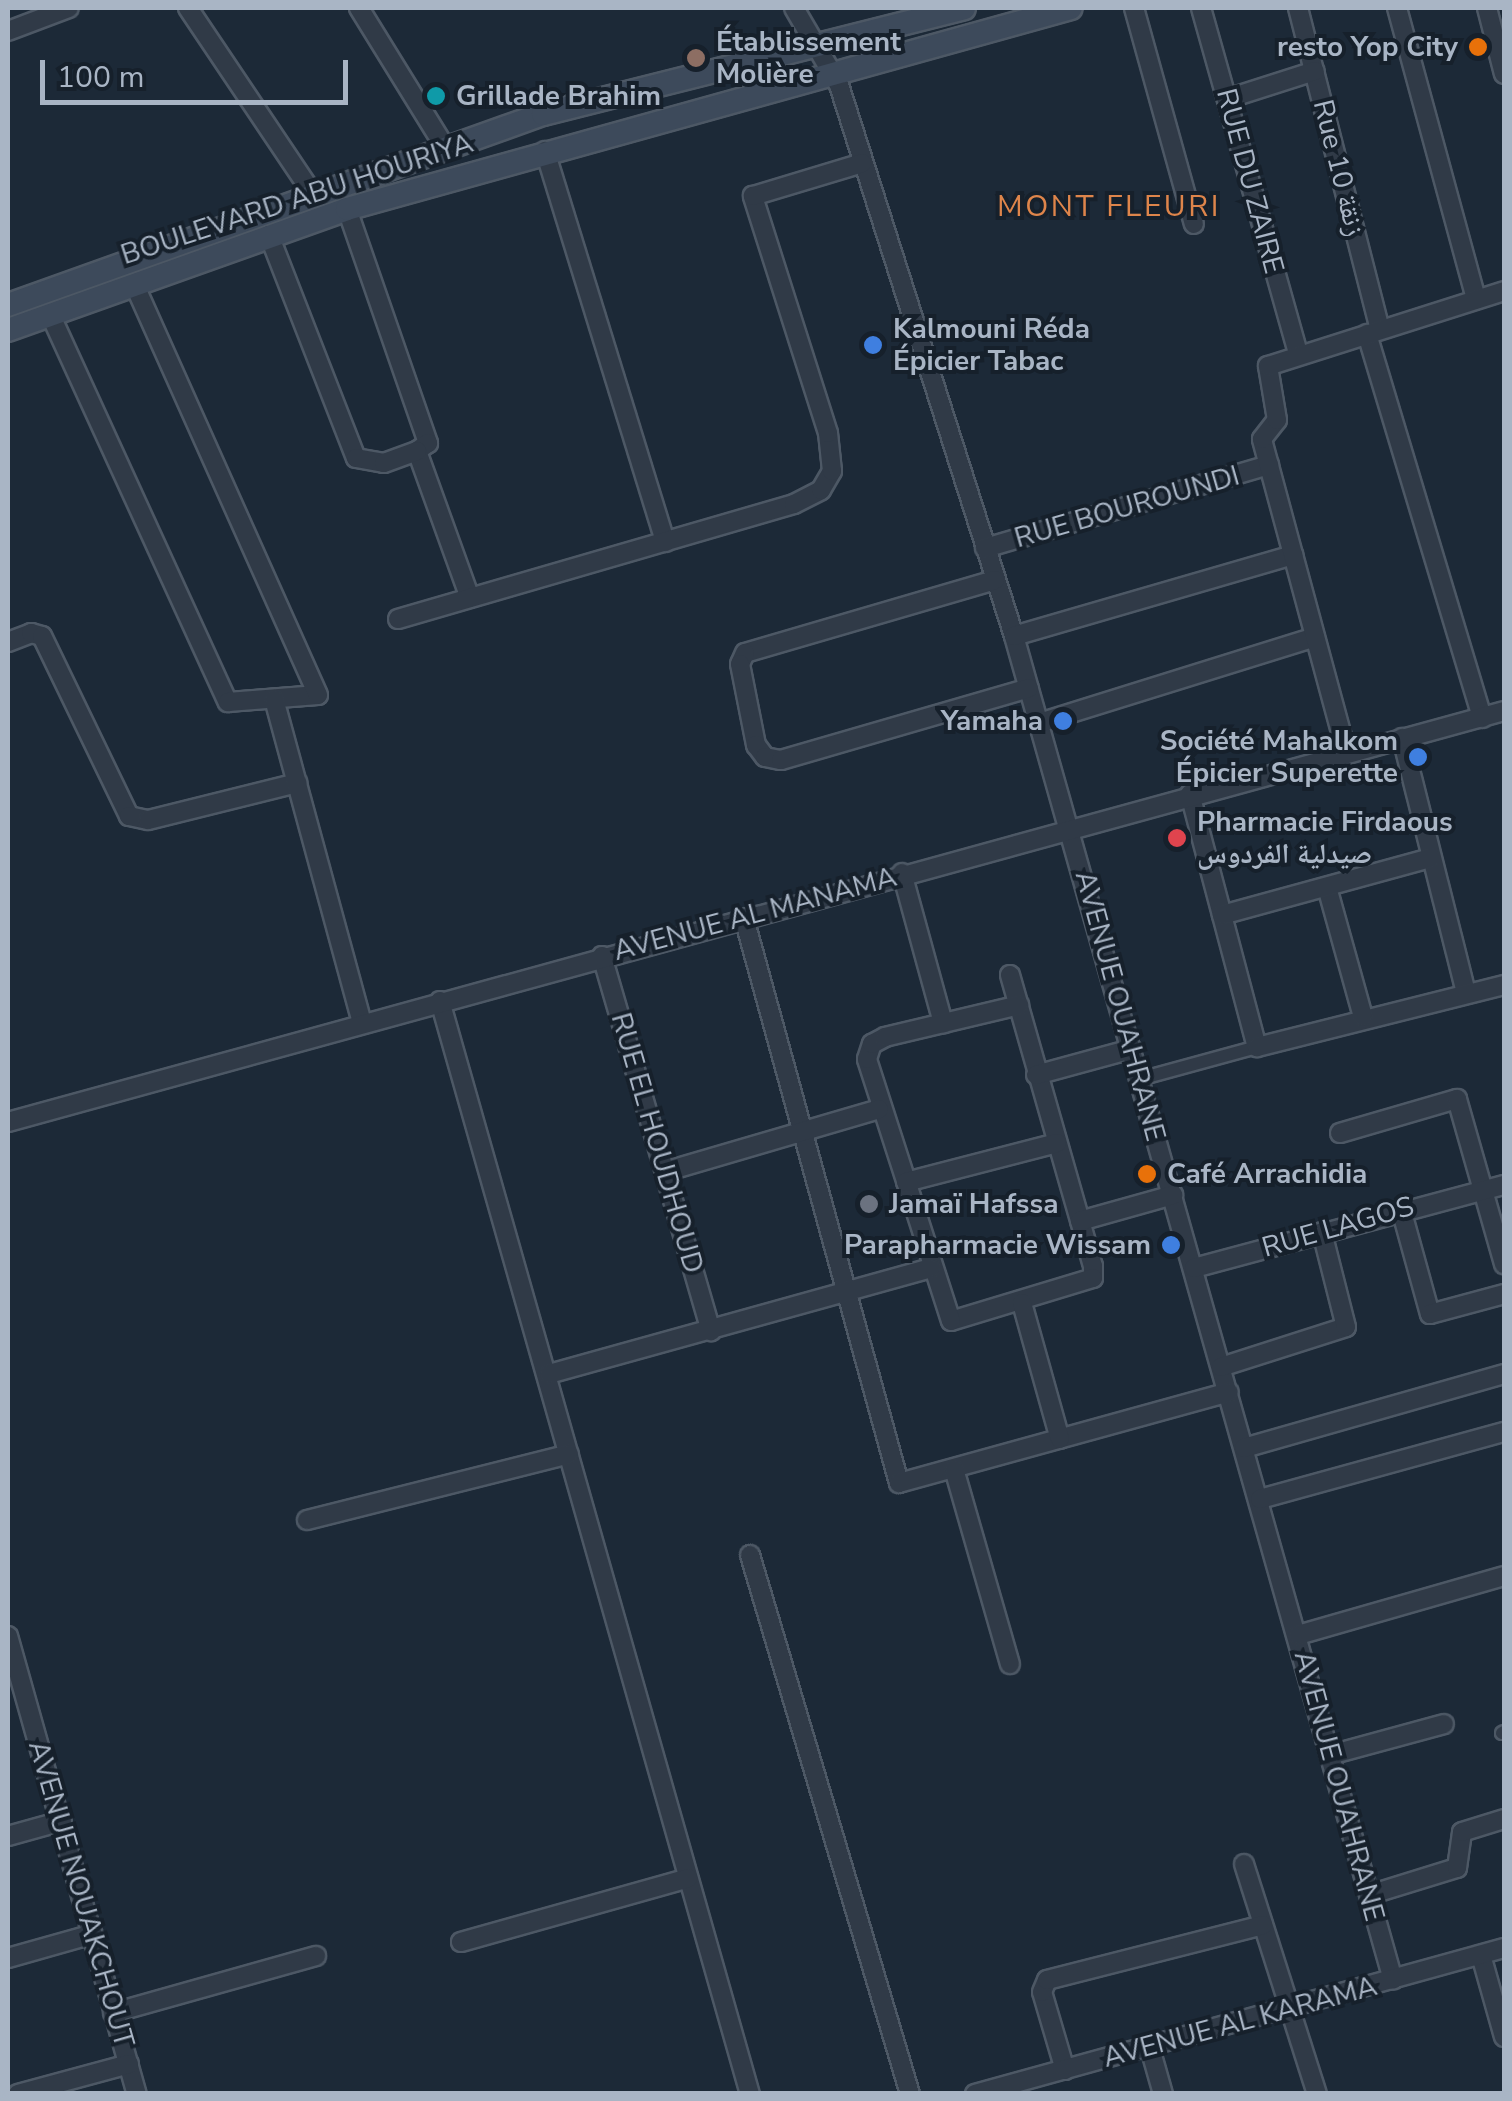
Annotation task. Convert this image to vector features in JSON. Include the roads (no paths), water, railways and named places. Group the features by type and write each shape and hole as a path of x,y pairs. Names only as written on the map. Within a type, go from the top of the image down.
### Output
{"main road":[{"name":"BOULEVARD ABU HOURIYA","path":"8,305 313,194 640,85 964,8"},
{"name":"BOULEVARD ABU HOURIYA","path":"8,330 347,209 1070,8"},
{"path":"932,16 940,42"}],"street":[{"path":"8,31 69,8"},
{"path":"188,8 313,194"},
{"path":"359,8 446,149"},
{"name":"AVENUE OUAHRANE","path":"794,8 832,72 1014,636 1393,1980"},
{"path":"1134,8 1194,224"},
{"name":"RUE DU ZAIRE","path":"1201,8 1298,354"},
{"name":"Rue 10 زنقة","path":"1298,8 1373,332 1482,718"},
{"path":"1397,8 1476,299"},
{"path":"1488,8 1504,74"},
{"path":"1228,99 1315,71"},
{"path":"544,152 665,542"},
{"path":"398,619 794,504 821,490 832,472 824,421 753,196 862,163"},
{"path":"269,235 356,458 384,463 428,443 347,209"},
{"path":"50,314 228,702 318,695 134,284"},
{"path":"1346,751 1262,436 1277,420 1268,366 1504,291"},
{"path":"417,451 470,598"},
{"name":"RUE BOUROUNDI","path":"985,548 1269,465"},
{"path":"1014,636 1293,555"},
{"path":"995,580 745,653 740,664 756,746 764,757 781,760 1029,688"},
{"path":"8,642 30,633 42,636 129,816 148,820 297,783"},
{"path":"1039,723 1316,638"},
{"path":"274,699 362,1022"},
{"name":"AVENUE AL MANAMA","path":"8,1122 1070,826 1346,751 1504,713"},
{"path":"1402,738 1466,993"},
{"path":"1190,794 1257,1047"},
{"path":"1222,915 1431,858"},
{"path":"902,873 943,1023"},
{"path":"1327,887 1363,1018"},
{"path":"744,918 848,1292 894,1477 907,1486 954,1469 1228,1392"},
{"name":"RUE EL HOUDHOUD","path":"602,956 711,1331"},
{"path":"1010,975 1080,1221 1092,1278 1022,1303 951,1322 867,1060 872,1044 1018,1005"},
{"path":"1140,1079 1363,1018 1504,985"},
{"path":"440,1001 549,1374 750,2094"},
{"path":"1036,1075 1132,1049"},
{"path":"1340,1133 1457,1099 1504,1264"},
{"path":"664,1172 880,1109"},
{"path":"906,1182 1056,1143"},
{"name":"RUE LAGOS","path":"1194,1268 1482,1187 1504,1185"},
{"path":"1080,1221 1173,1195"},
{"path":"1400,1209 1430,1314 1504,1294"},
{"path":"1222,1367 1346,1327 1322,1232"},
{"path":"549,1374 931,1268"},
{"path":"1022,1303 1060,1439"},
{"path":"1244,1448 1504,1374"},
{"path":"1260,1499 1504,1432"},
{"path":"307,1520 569,1454"},
{"path":"954,1469 1010,1664"},
{"path":"750,1555 910,2094"},
{"path":"1298,1635 1504,1576"},
{"name":"AVENUE NOUAKCHOUT","path":"8,1636 137,2094"},
{"path":"1330,1755 1444,1724"},
{"path":"1369,1896 1457,1868 1462,1832 1504,1819"},
{"path":"8,1836 62,1822"},
{"path":"1244,1864 1317,2094"},
{"path":"461,1942 688,1878"},
{"path":"1065,2070 1042,1992 1047,1980 1263,1926"},
{"path":"8,1958 93,1934"},
{"name":"AVENUE AL KARAMA","path":"975,2094 1047,2084 1065,2070 1504,1948"},
{"path":"1480,1955 1504,2037"},
{"path":"113,2013 316,1956"},
{"path":"1150,2048 1163,2094"},
{"path":"18,2094 129,2064"}],"place":[{"name":"resto Yop City","path":"1478,47"},
{"name":"Établissement Molière","path":"696,58"},
{"name":"Grillade Brahim","path":"436,96"},
{"name":"Kalmouni Réda Épicier Tabac","path":"873,345"},
{"name":"Yamaha","path":"1063,721"},
{"name":"Société Mahalkom Épicier Superette","path":"1418,757"},
{"name":"Pharmacie Firdaous صيدلية الفردوس","path":"1177,838"},
{"name":"Café Arrachidia","path":"1147,1174"},
{"name":"Jamaï Hafssa","path":"869,1204"},
{"name":"Parapharmacie Wissam","path":"1171,1245"}],"district":[{"name":"MONT FLEURI","path":"1109,207"}]}
